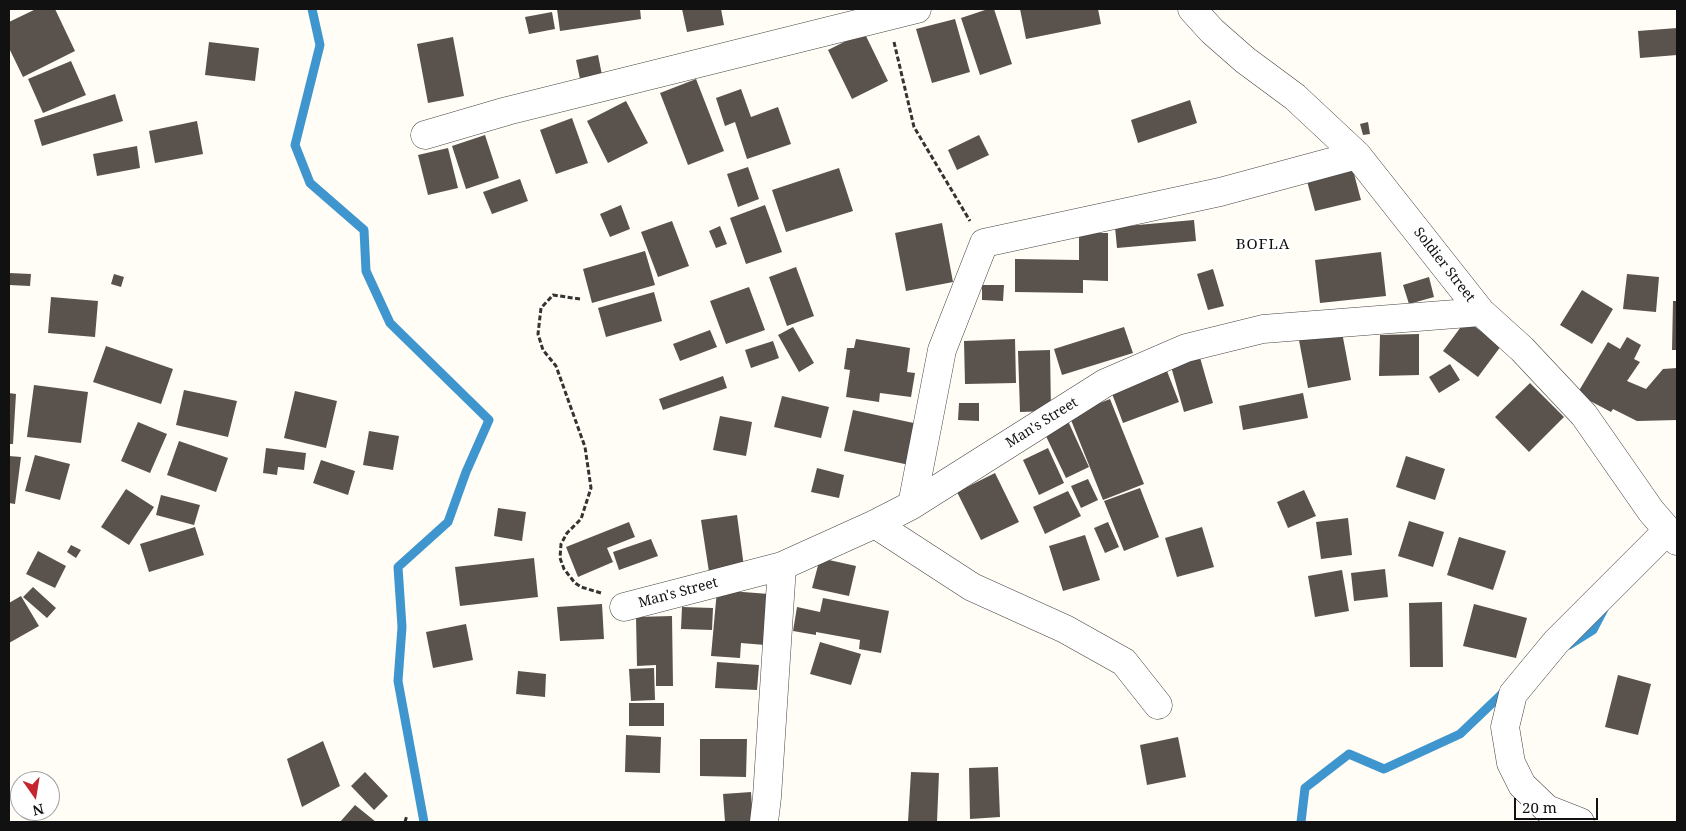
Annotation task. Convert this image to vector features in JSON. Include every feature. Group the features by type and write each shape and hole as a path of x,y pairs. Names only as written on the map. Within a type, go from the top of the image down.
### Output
{"street":[{"path":"425,136 507,111 917,9"},
{"name":"Soldier Street","path":"1192,9 1212,31 1238,54 1295,98 1357,155 1482,312 1522,350 1584,415 1650,511 1672,535"},
{"path":"912,505 942,350 984,243 1220,192 1357,155"},
{"name":"Man's Street","path":"624,607 782,566 875,524 912,505 1105,383 1186,348 1263,329 1482,312"},
{"path":"875,524 972,587 1065,629 1124,662 1158,705"},
{"path":"1580,822 1547,809 1522,785 1511,763 1505,727 1513,694 1556,642 1672,535"},
{"path":"764,822 782,566"}],"path":[{"path":"887,15 914,127 984,243"},
{"path":"580,299 553,295 541,308 538,334 543,350 556,366 585,447 591,488 581,519 567,534 561,544 560,558 564,569 575,583 581,587 605,594 614,605 624,607"},
{"path":"405,822 407,815"}],"building":[{"path":"36,9 55,9 75,51 23,77 9,48 9,22"},
{"path":"557,9 640,9 641,19 560,31"},
{"path":"682,9 721,9 724,25 687,32"},
{"path":"988,9 994,9 1012,64 980,75 961,18"},
{"path":"1020,9 1098,9 1101,24 1026,39"},
{"path":"552,12 555,29 529,34 525,17"},
{"path":"955,19 970,72 932,83 916,29"},
{"path":"1677,28 1677,55 1640,58 1638,31"},
{"path":"864,32 888,81 852,99 828,50"},
{"path":"453,37 464,96 428,103 417,44"},
{"path":"209,42 259,48 255,81 205,75"},
{"path":"598,55 602,75 580,79 576,60"},
{"path":"71,61 86,95 43,113 28,79"},
{"path":"696,79 724,151 688,165 660,93"},
{"path":"741,89 751,117 778,107 791,144 747,159 735,122 725,126 716,98"},
{"path":"115,94 123,121 42,146 34,120"},
{"path":"1190,100 1197,123 1138,143 1131,120"},
{"path":"626,101 648,143 608,163 587,121"},
{"path":"572,118 588,163 556,174 540,130"},
{"path":"197,121 203,154 155,163 149,131"},
{"path":"1368,122 1370,134 1363,135 1360,124"},
{"path":"485,135 499,178 466,189 452,146"},
{"path":"979,135 989,155 957,170 948,150"},
{"path":"137,146 140,168 97,176 93,154"},
{"path":"448,148 458,188 428,195 418,155"},
{"path":"748,167 759,199 738,207 727,174"},
{"path":"839,168 853,211 786,232 772,190"},
{"path":"1353,170 1361,200 1315,211 1307,181"},
{"path":"520,179 528,201 492,214 483,192"},
{"path":"621,205 630,229 610,237 600,214"},
{"path":"765,205 782,252 746,264 730,218"},
{"path":"1194,220 1196,241 1117,248 1115,227"},
{"path":"672,221 689,266 658,277 641,232"},
{"path":"942,223 953,282 906,291 895,233"},
{"path":"720,226 727,244 716,248 709,231"},
{"path":"1079,233 1108,233 1108,281 1083,280 1083,293 1015,292 1015,259 1079,260"},
{"path":"645,251 655,285 592,303 583,269"},
{"path":"1381,252 1386,296 1320,303 1315,260"},
{"path":"796,267 814,316 787,326 769,277"},
{"path":"1213,269 1224,306 1208,310 1197,274"},
{"path":"9,273 31,274 30,286 9,285"},
{"path":"114,274 124,277 121,287 111,284"},
{"path":"1627,274 1659,277 1656,312 1623,309"},
{"path":"1429,277 1434,297 1409,304 1403,285"},
{"path":"982,285 1004,285 1003,301 982,300"},
{"path":"749,287 765,330 726,344 710,301"},
{"path":"1582,290 1613,309 1592,344 1560,325"},
{"path":"654,292 662,321 606,337 598,308"},
{"path":"51,297 98,301 95,337 48,333"},
{"path":"1673,301 1677,301 1677,350 1672,350"},
{"path":"1466,320 1501,346 1478,377 1443,351"},
{"path":"793,327 814,363 799,372 778,335"},
{"path":"1124,327 1133,353 1062,375 1054,349"},
{"path":"1341,327 1351,380 1308,388 1298,335"},
{"path":"710,330 717,347 680,361 673,344"},
{"path":"1419,334 1419,375 1379,376 1380,335"},
{"path":"1627,337 1641,345 1634,359 1640,362 1627,381 1646,389 1663,369 1677,368 1677,420 1637,421 1613,409 1611,412 1577,394 1608,342 1620,349"},
{"path":"856,339 910,348 907,372 915,373 911,397 880,393 879,402 846,397 850,370 844,369 847,348 854,348"},
{"path":"1015,339 1016,383 965,384 964,341"},
{"path":"773,341 779,358 751,368 745,350"},
{"path":"106,346 173,369 161,404 93,382"},
{"path":"1050,350 1051,411 1020,412 1018,351"},
{"path":"1199,354 1213,403 1184,412 1170,363"},
{"path":"1450,364 1460,380 1439,393 1429,377"},
{"path":"1167,371 1179,402 1123,423 1111,391"},
{"path":"723,376 727,388 663,410 659,399"},
{"path":"1530,383 1564,417 1529,452 1495,417"},
{"path":"34,385 88,392 81,443 27,437"},
{"path":"184,390 237,401 228,437 176,425"},
{"path":"295,391 337,401 326,448 284,438"},
{"path":"9,393 16,394 13,444 9,444"},
{"path":"1303,393 1308,418 1243,430 1239,406"},
{"path":"782,396 829,407 821,438 774,427"},
{"path":"1110,399 1144,484 1103,500 1069,415"},
{"path":"959,403 979,403 979,421 958,420"},
{"path":"853,410 923,425 914,466 844,451"},
{"path":"720,416 752,422 746,456 713,450"},
{"path":"1068,421 1089,467 1066,478 1044,432"},
{"path":"138,422 167,434 150,473 121,461"},
{"path":"369,431 399,436 393,470 363,465"},
{"path":"179,441 228,458 216,492 167,475"},
{"path":"266,448 306,453 304,470 278,467 277,475 263,473"},
{"path":"1048,448 1064,483 1039,495 1023,460"},
{"path":"35,455 70,464 60,500 25,491"},
{"path":"9,456 21,457 15,504 9,503"},
{"path":"1406,456 1445,469 1435,500 1396,487"},
{"path":"321,460 355,471 348,495 313,483"},
{"path":"817,468 844,475 839,498 811,492"},
{"path":"995,473 1019,522 981,540 957,492"},
{"path":"1088,479 1098,500 1081,508 1071,486"},
{"path":"1140,488 1159,537 1124,551 1104,501"},
{"path":"126,489 154,507 129,545 101,527"},
{"path":"1304,490 1316,516 1288,528 1277,502"},
{"path":"1068,491 1081,516 1045,534 1033,507"},
{"path":"161,495 200,505 194,525 156,515"},
{"path":"498,508 526,512 522,541 494,536"},
{"path":"737,515 744,567 709,572 701,520"},
{"path":"1348,518 1352,555 1321,559 1316,522"},
{"path":"1409,521 1444,532 1433,567 1398,556"},
{"path":"629,522 635,537 607,548 613,562 578,577 566,547"},
{"path":"1108,522 1119,547 1105,553 1094,528"},
{"path":"195,527 204,555 149,572 140,544"},
{"path":"1202,527 1214,567 1177,577 1165,538"},
{"path":"1085,535 1100,580 1063,591 1049,546"},
{"path":"1459,537 1506,551 1493,590 1447,575"},
{"path":"651,539 658,556 619,570 613,552"},
{"path":"71,545 81,550 76,558 67,552"},
{"path":"38,551 66,566 55,588 26,574"},
{"path":"534,558 538,597 460,606 455,567"},
{"path":"820,558 856,566 849,596 812,588"},
{"path":"1385,569 1388,597 1354,601 1351,573"},
{"path":"1342,570 1349,611 1315,617 1308,576"},
{"path":"33,587 56,608 47,618 23,597"},
{"path":"717,590 769,594 765,645 741,643 740,658 711,656"},
{"path":"21,596 39,626 9,643 9,603"},
{"path":"823,598 889,611 881,653 859,649 860,640 816,632 816,635 793,631 797,607 820,612"},
{"path":"1442,602 1443,667 1410,667 1409,603"},
{"path":"602,604 604,639 560,641 557,607"},
{"path":"1474,604 1527,618 1516,658 1463,646"},
{"path":"682,607 713,608 712,630 681,629"},
{"path":"672,616 673,686 656,686 656,665 637,666 636,617"},
{"path":"466,624 473,660 433,668 426,632"},
{"path":"820,642 861,654 851,685 810,674"},
{"path":"717,662 759,665 757,690 715,688"},
{"path":"654,668 655,700 631,701 629,669"},
{"path":"518,671 546,674 545,697 516,694"},
{"path":"1618,675 1651,684 1638,735 1605,727"},
{"path":"629,703 664,703 664,726 629,726"},
{"path":"626,735 661,737 660,773 625,772"},
{"path":"1178,737 1186,777 1147,785 1140,745"},
{"path":"700,739 747,739 746,777 700,776"},
{"path":"323,741 340,786 302,807 287,759"},
{"path":"998,767 1000,817 970,819 969,768"},
{"path":"365,772 388,796 374,810 351,786"},
{"path":"911,772 939,773 937,822 908,822"},
{"path":"751,792 753,822 725,822 723,794"},
{"path":"355,805 376,822 340,822"}],"waterway":[{"path":"312,9 320,45 295,145 310,183 364,230 366,271 390,323 489,420 466,472 448,522 398,567 402,627 398,681 424,822"},
{"path":"1569,645 1593,630 1604,609"},
{"path":"1301,822 1305,788 1349,754 1384,769 1460,734 1506,690"}],"district":[{"name":"BOFLA","path":"1263,245"}]}
